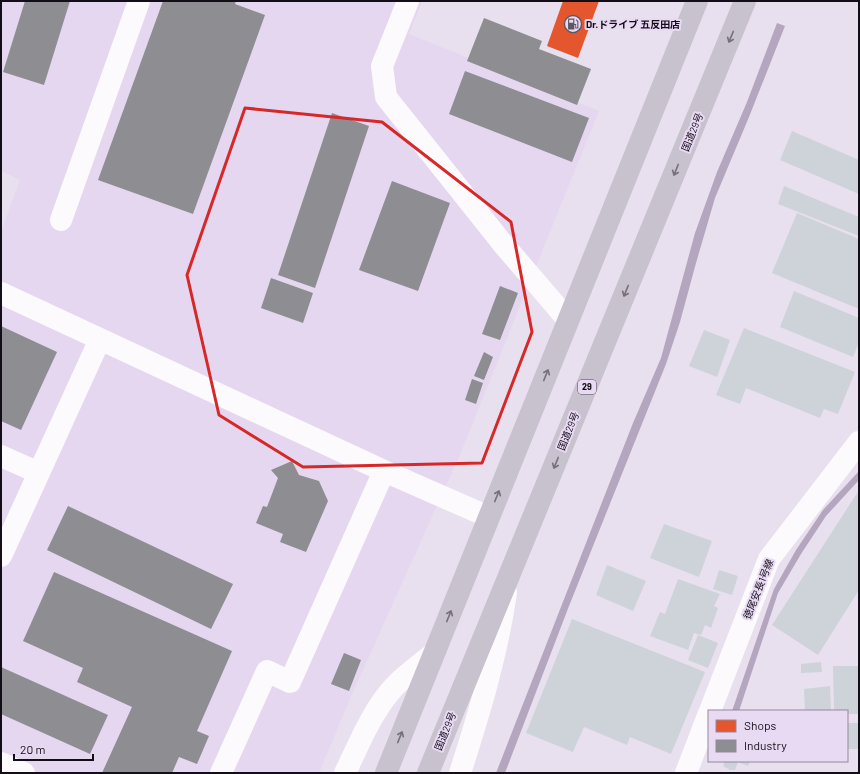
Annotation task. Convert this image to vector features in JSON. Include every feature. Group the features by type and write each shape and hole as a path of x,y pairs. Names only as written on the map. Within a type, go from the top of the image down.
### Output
{"highway":[{"path":"386,773 697,1"},
{"name":"国道29号","path":"428,773 745,1"}],"street":[{"path":"61,220 139,1"},
{"path":"408,1 382,66 386,97 503,244 568,320"},
{"path":"1,293 384,471 489,517"},
{"path":"1,556 100,340"},
{"name":"徳尾安長1号線","path":"710,710 768,559 859,442"},
{"path":"1,456 40,473"},
{"path":"221,773 267,671 290,682 384,471"},
{"path":"460,773 483,701 493,662 509,576"},
{"path":"345,773 369,726 394,687 434,653"},
{"name":"徳尾安長1号線","path":"686,773 708,715"},
{"path":"1,763 24,773"}],"highlighted area":[{"path":"245,108 382,122 511,222 532,332 482,463 303,467 219,415 187,275"}],"shaded area":[{"path":"1,1 422,1 409,34 599,111 459,457 349,701 319,773 1,773 1,232 20,180 1,171"},
{"path":"777,23 785,26 715,198 680,322 666,364 569,606 505,773 496,773 633,423 661,358 695,233 717,172 747,102"},
{"path":"859,471 859,480 826,516 778,593 739,710 732,710 774,589 796,550 823,510"}],"building: Shops":[{"name":"Dr.ドライブ 五反田店","path":"563,1 599,1 578,58 547,46"}],"building: Industry":[{"path":"25,1 70,1 44,85 3,72"},
{"path":"163,1 236,1 235,4 265,15 193,214 98,180"},
{"path":"484,18 542,41 539,49 591,69 577,105 467,61"},
{"path":"465,71 589,118 572,162 449,114"},
{"path":"332,113 369,126 315,288 278,275"},
{"path":"392,181 450,203 418,291 359,270"},
{"path":"271,278 313,293 303,323 261,308"},
{"path":"500,286 518,293 500,340 482,334"},
{"path":"1,326 57,352 21,430 1,421"},
{"path":"484,352 493,357 484,380 474,376"},
{"path":"472,379 483,383 476,404 465,400"},
{"path":"292,461 299,475 319,481 328,501 306,552 280,542 283,534 256,523 263,506 267,507 278,478 271,470"},
{"path":"68,506 233,584 211,629 47,550"},
{"path":"54,572 232,651 197,731 209,736 197,764 179,757 172,773 102,773 132,707 77,682 83,668 23,641"},
{"path":"344,653 361,660 349,691 331,684"},
{"path":"1,667 108,715 90,754 1,714"}],"building: Other":[{"path":"792,131 859,160 859,194 780,160"},
{"path":"784,186 859,217 859,236 778,204"},
{"path":"797,213 859,239 859,309 772,273"},
{"path":"794,291 859,318 859,342 853,357 780,327"},
{"path":"744,328 855,372 838,414 824,409 820,418 746,388 740,404 716,395"},
{"path":"704,330 730,340 717,377 689,366"},
{"path":"859,490 859,590 818,655 772,625"},
{"path":"664,524 712,541 699,577 650,558"},
{"path":"607,565 646,581 633,611 596,595"},
{"path":"719,570 738,576 732,595 713,589"},
{"path":"678,579 720,594 714,606 718,608 711,628 705,625 701,635 694,633 688,650 650,636 660,612 665,614"},
{"path":"572,619 705,672 671,754 630,737 627,745 584,727 573,752 526,733"},
{"path":"698,635 718,643 708,668 688,660"},
{"path":"821,662 822,672 801,673 801,664"},
{"path":"833,666 859,666 859,714 848,714 848,710 834,710"},
{"path":"830,686 831,710 805,710 804,689"},
{"path":"848,723 859,723 859,749 848,749"},
{"path":"725,762 738,762 735,770 730,770 723,766"},
{"path":"738,762 750,762 748,766"}],"place":[{"name":"Dr.ドライブ 五反田店","path":"573,24"}]}
